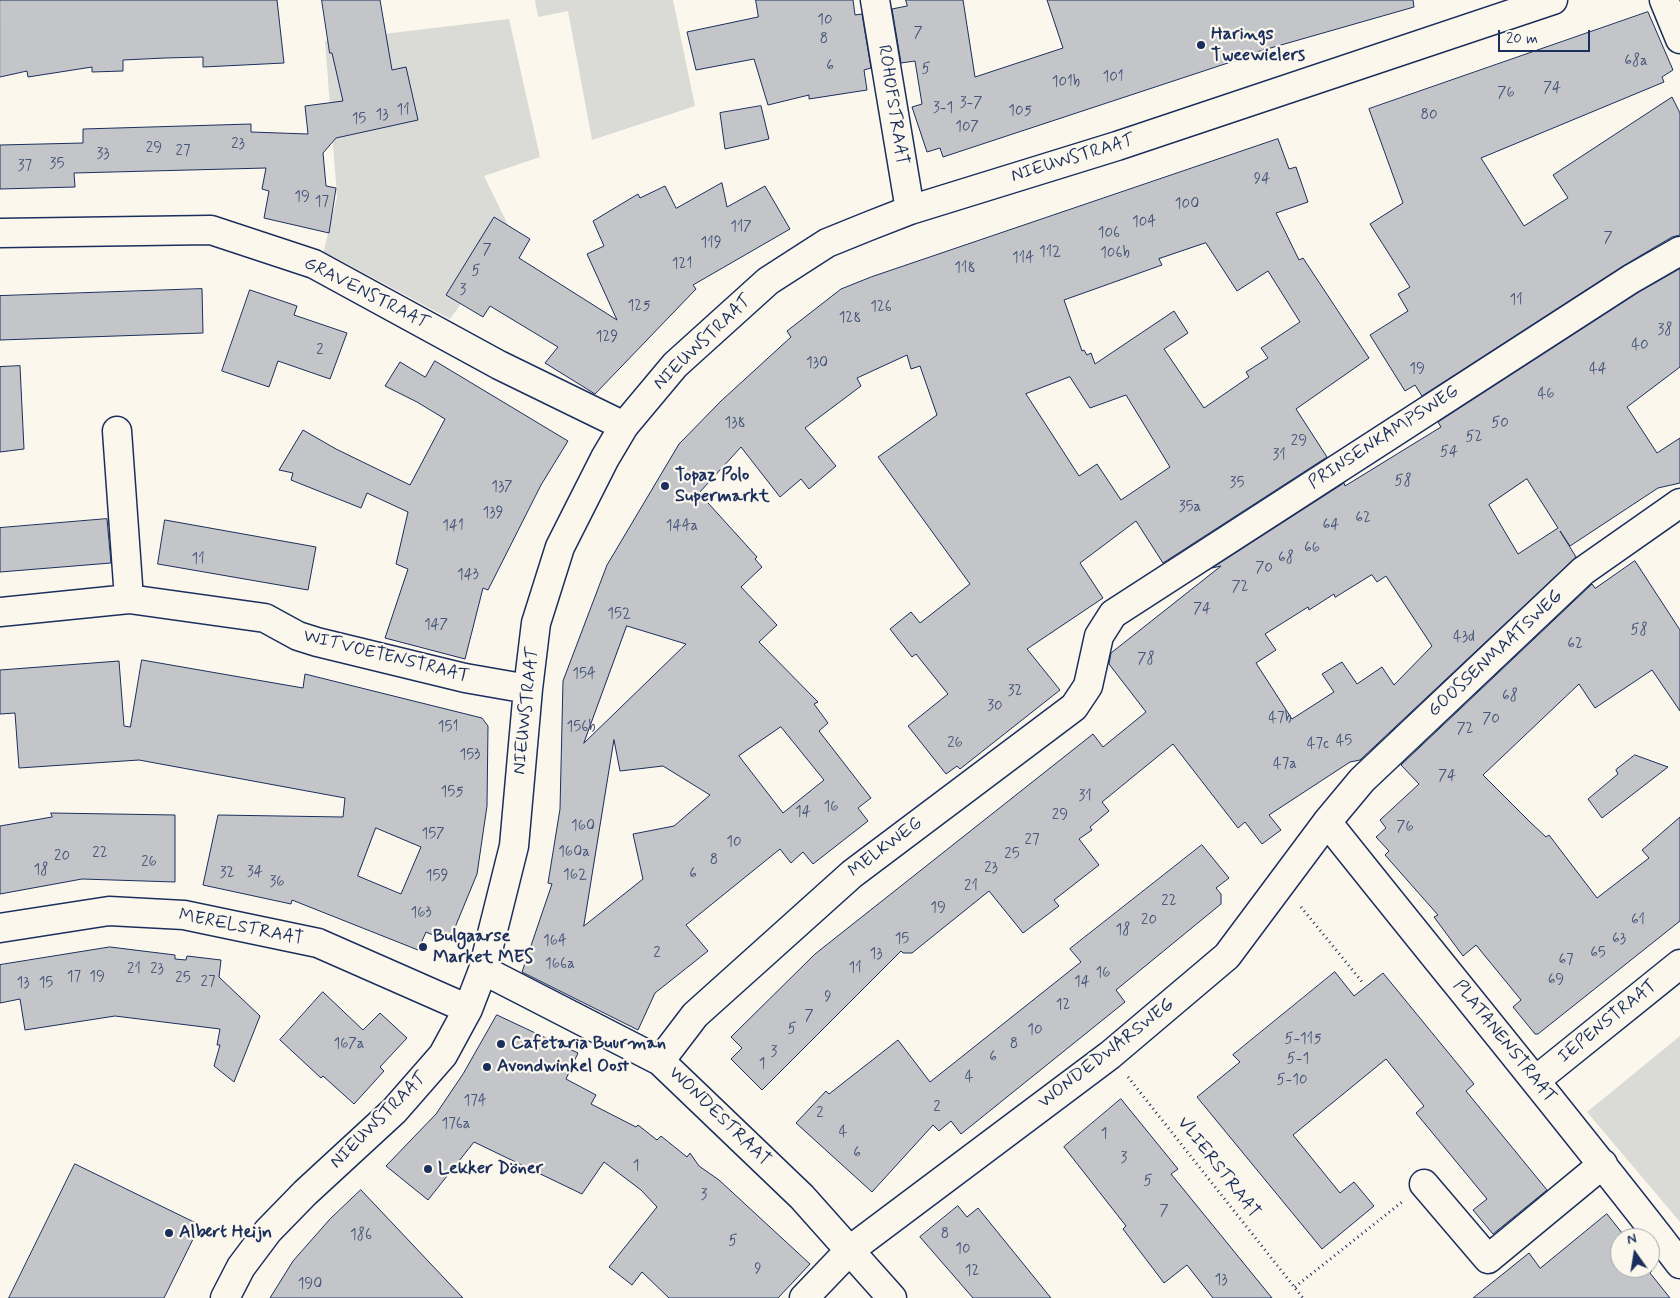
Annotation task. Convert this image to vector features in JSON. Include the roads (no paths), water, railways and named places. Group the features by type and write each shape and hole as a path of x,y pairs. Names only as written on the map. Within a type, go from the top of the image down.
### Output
{"street":[{"name":"ROHOFSTRAAT","path":"875,0 910,210"},
{"name":"NIEUWSTRAAT","path":"225,1298 242,1268 268,1231 394,1111 443,1055 468,1009 483,970 514,846 536,623 560,547 605,458 624,426 675,365 768,282 828,243 910,210 1117,146 1553,0"},
{"path":"1664,0 1680,39"},
{"name":"GRAVENSTRAAT","path":"0,233 211,230 314,264 499,365 624,426"},
{"name":"PRINSENKAMPSWEG","path":"1098,636 1112,614 1631,279 1680,251"},
{"path":"117,431 129,599"},
{"name":"GOOSSENMAATSWEG","path":"1327,822 1362,780 1583,571 1680,503"},
{"name":"WITVOETENSTRAAT","path":"0,612 129,599 265,618 298,636 317,642 464,678 528,689"},
{"name":"MELKWEG","path":"660,1061 695,1015 852,874 1074,706 1088,686 1098,636"},
{"name":"WONDEDWARSWEG","path":"804,1298 850,1250 1110,1055 1227,956 1327,822"},
{"name":"PLATANENSTRAAT","path":"1327,822 1497,1035 1536,1080 1680,1264"},
{"name":"MERELSTRAAT","path":"0,928 109,911 184,915 318,943 468,1009"},
{"name":"IEPENSTRAAT","path":"1536,1080 1680,964"},
{"name":"WONDESTRAAT","path":"483,970 660,1061 802,1197 892,1298"},
{"path":"1424,1184 1488,1259 1603,1164"}],"place":[{"name":"Harings Tweewielers","path":"1201,45"},
{"name":"Topaz Polo Supermarkt","path":"665,486"},
{"name":"Bulgaarse Market MES","path":"423,947"},
{"name":"Cafetaria Buurman","path":"501,1044"},
{"name":"Avondwinkel Oost","path":"487,1067"},
{"name":"Lekker Döner","path":"428,1169"},
{"name":"Albert Heijn","path":"169,1233"}]}
